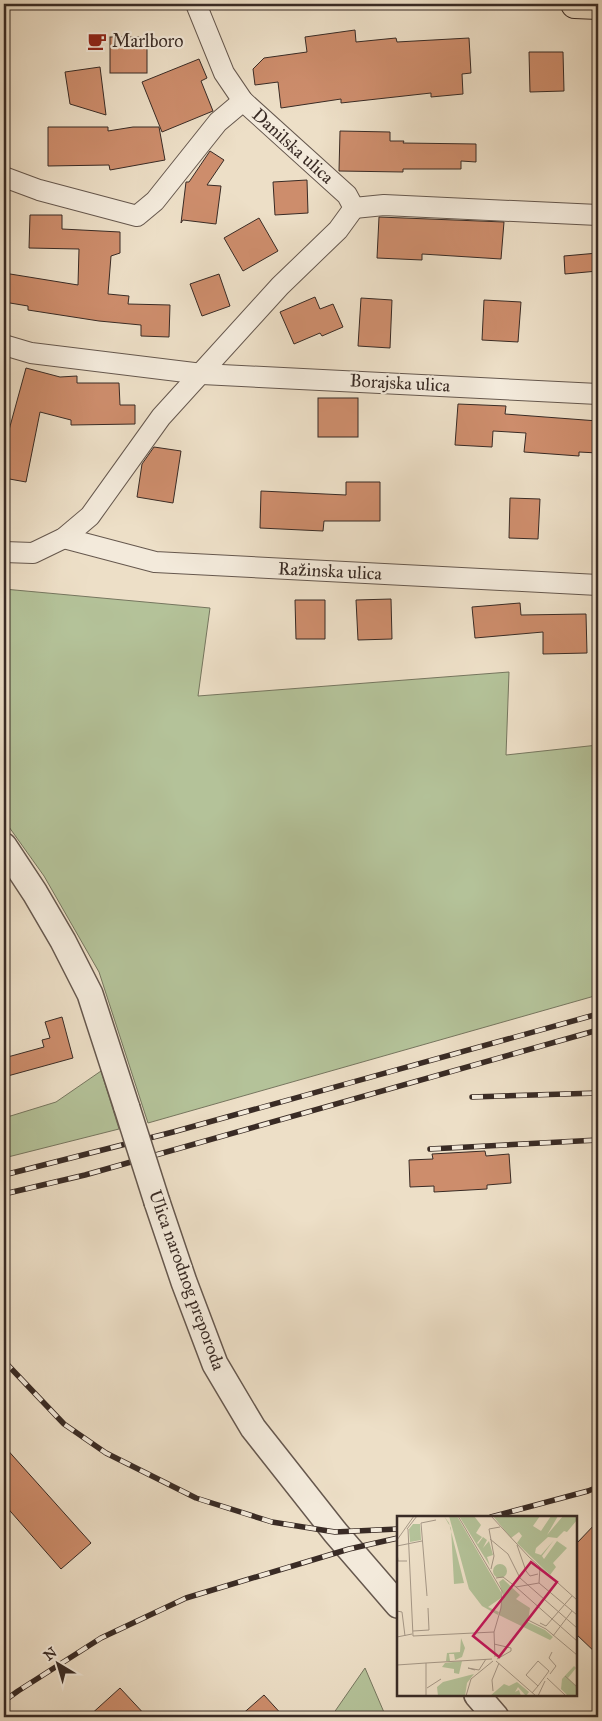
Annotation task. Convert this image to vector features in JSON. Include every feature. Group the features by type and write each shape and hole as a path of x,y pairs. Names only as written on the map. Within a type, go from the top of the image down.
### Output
{"main road":[{"path":"575,4 598,5"}],"street":[{"path":"196,4 224,73 243,101"},
{"name":"Danilska ulica","path":"4,177 39,190 137,216 156,201 218,122 243,101 348,195 354,208"},
{"path":"4,552 33,553 64,538 90,516 162,417 280,286 338,230 354,208 384,205 598,215"},
{"name":"Borajska ulica","path":"4,345 32,353 202,374 598,394"},
{"name":"Ražinska ulica","path":"64,538 155,562 598,585"},
{"name":"Ulica narodnog preporoda","path":"4,846 63,941 90,994 184,1282 215,1364 253,1428 335,1532 397,1604"},
{"path":"478,1696 496,1717"}],"green space":[{"path":"4,589 210,608 198,696 509,672 506,755 598,745 598,995 148,1123 99,972 44,876 4,820"},
{"path":"101,1071 119,1129 4,1158 4,1118 56,1102"},
{"path":"365,1668 386,1717 331,1717"}],"building":[{"path":"355,30 356,42 396,38 397,42 469,38 471,73 462,74 463,94 431,97 431,93 341,103 341,99 281,108 278,82 255,85 253,69 264,58 307,52 305,37"},
{"path":"110,37 147,37 147,73 110,73"},
{"path":"529,52 563,52 564,91 530,92"},
{"path":"199,59 207,78 201,81 213,111 162,132 142,82"},
{"path":"100,67 106,115 70,104 65,72"},
{"path":"48,127 108,127 108,131 133,127 159,127 165,160 110,170 109,165 48,166"},
{"path":"340,131 390,132 390,141 404,141 403,143 476,144 476,162 461,161 461,169 403,169 403,172 339,171"},
{"path":"210,151 224,160 207,185 221,186 216,224 183,220 181,223 186,182 189,182"},
{"path":"307,180 308,213 275,215 273,182"},
{"path":"30,215 62,215 62,229 120,232 120,253 111,256 108,294 129,296 128,304 170,305 169,337 141,336 141,325 99,321 28,310 28,306 4,302 4,273 78,285 79,249 29,248"},
{"path":"379,217 504,222 501,259 422,254 422,260 377,258"},
{"path":"259,218 278,251 243,271 224,238"},
{"path":"598,253 598,271 565,274 564,256"},
{"path":"219,274 230,306 202,316 190,284"},
{"path":"315,297 320,309 333,304 343,327 322,336 320,333 294,344 280,312"},
{"path":"361,298 392,300 390,348 358,346"},
{"path":"484,300 521,302 518,342 482,340"},
{"path":"26,368 60,377 77,376 77,383 119,383 120,405 135,405 135,424 71,425 71,420 40,412 26,482 4,478 4,429 9,430"},
{"path":"318,398 358,398 358,437 318,437"},
{"path":"458,404 506,406 505,414 598,421 598,453 579,452 579,456 524,452 526,433 493,431 492,447 455,445"},
{"path":"154,447 181,451 173,503 137,497 142,464"},
{"path":"346,482 380,482 380,521 324,521 323,531 260,528 261,491 346,495"},
{"path":"510,498 540,499 538,539 509,538"},
{"path":"391,599 392,639 358,640 356,600"},
{"path":"295,600 325,600 325,639 296,639"},
{"path":"520,603 521,615 586,614 587,653 543,654 543,632 475,638 472,607"},
{"path":"62,1017 73,1058 4,1077 4,1058 44,1047 42,1040 50,1038 45,1022"},
{"path":"485,1151 486,1156 509,1154 511,1183 487,1185 487,1189 434,1192 434,1186 410,1187 409,1160 433,1159 432,1154"},
{"path":"4,1446 91,1543 61,1569 4,1504"},
{"path":"598,1521 598,1655 577,1635 577,1543"},
{"path":"120,1688 147,1717 88,1717"},
{"path":"264,1695 284,1717 239,1717"}],"railway":[{"path":"4,1175 173,1132 598,1014"},
{"path":"4,1194 85,1175 598,1030"},
{"path":"472,1097 598,1093"},
{"path":"430,1149 598,1140"},
{"path":"4,1361 64,1424 106,1453 196,1498 272,1522 335,1532 397,1529"},
{"path":"495,1516 598,1487"},
{"path":"4,1701 101,1638 186,1598 349,1549 397,1538"}],"place":[{"name":"Marlboro","path":"97,41"}]}
